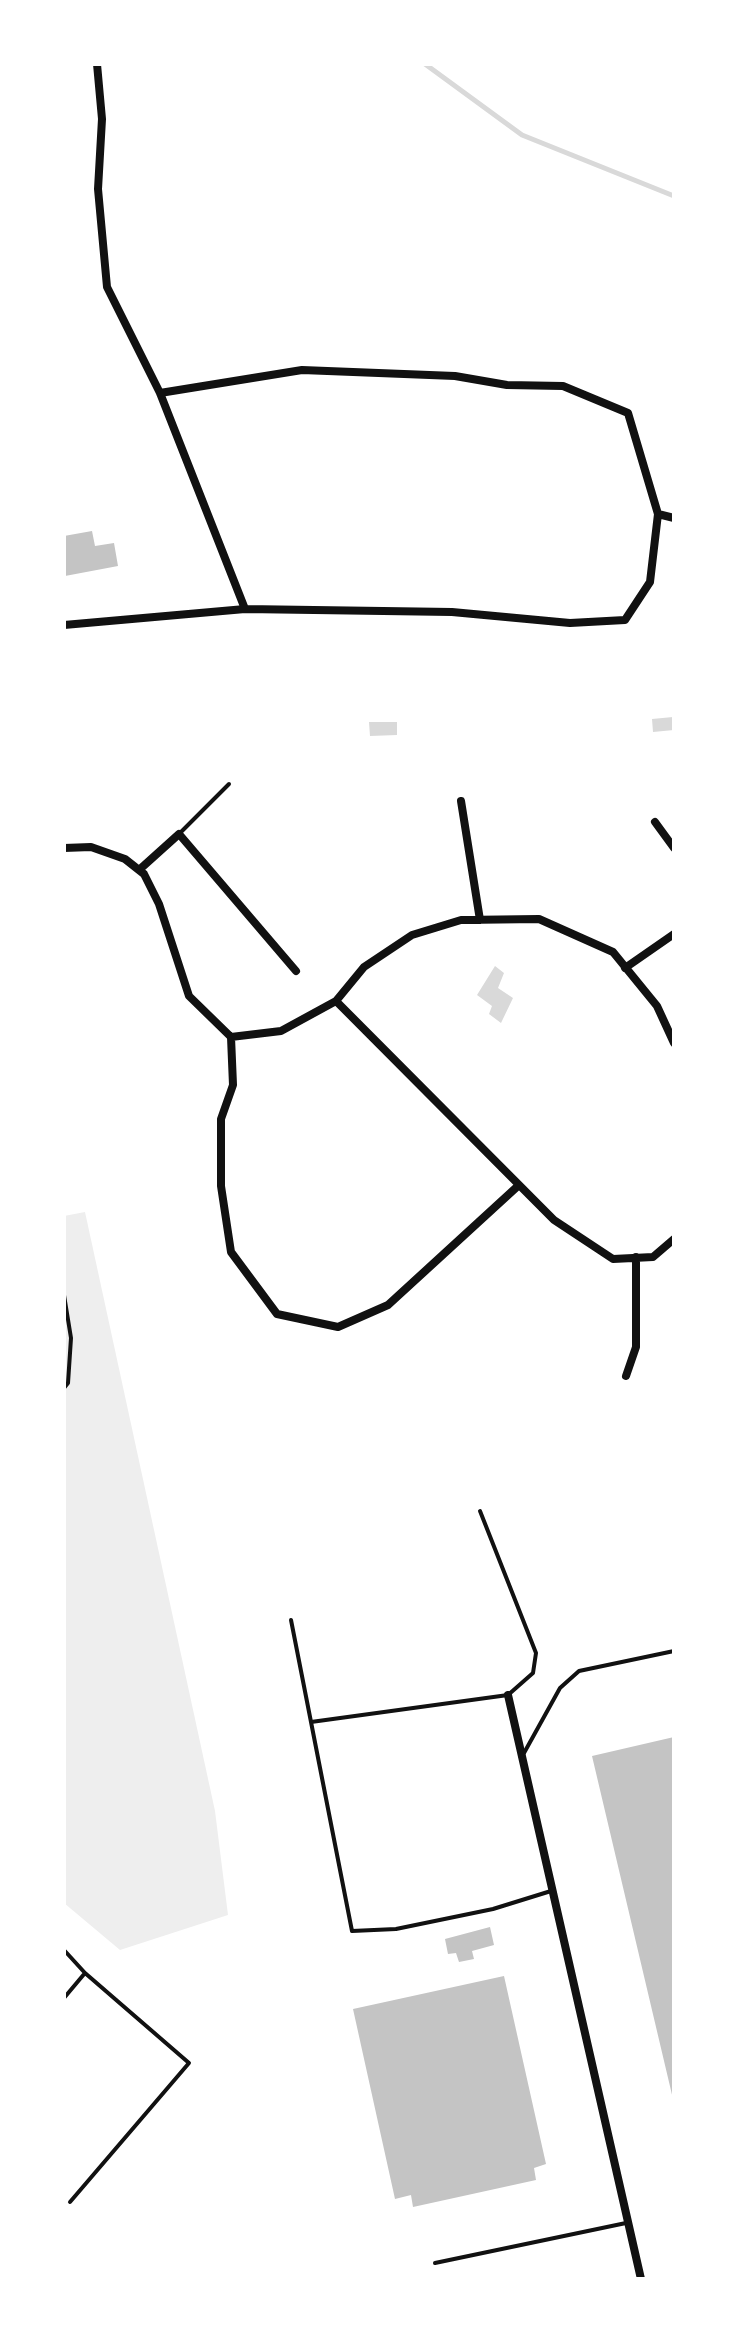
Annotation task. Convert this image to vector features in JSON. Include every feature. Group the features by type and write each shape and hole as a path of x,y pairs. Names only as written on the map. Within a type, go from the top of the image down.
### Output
{"street":[{"path":"97,64 102,119 98,189 107,287 160,393 245,609"},
{"path":"64,625 245,609 452,612 570,623 625,620 650,582 658,514 628,413 563,386 507,385 455,376 302,370 160,393"},
{"path":"658,514 674,518"},
{"path":"461,801 480,920"},
{"path":"655,822 674,848"},
{"path":"139,870 179,834 296,971"},
{"path":"64,848 91,847 125,859 144,874 159,904 189,996 231,1037 233,1085 221,1119 221,1173 231,1252 277,1314 338,1327 388,1305 519,1185"},
{"path":"231,1037 281,1031 336,1001 364,967 412,935 461,920 539,919 613,952 657,1006 674,1043"},
{"path":"625,968 674,934"},
{"path":"336,1001 554,1220 613,1259 653,1257 674,1239"},
{"path":"626,1376 636,1347 636,1257"},
{"path":"508,1695 641,2279"}],"lane":[{"path":"179,834 229,784"},
{"path":"64,1295 71,1338 68,1383 64,1388"},
{"path":"311,1722 508,1695 533,1673 536,1653 480,1511"},
{"path":"291,1620 352,1931 396,1929 493,1909 553,1891"},
{"path":"523,1755 560,1688 579,1671 674,1651"},
{"path":"64,1950 85,1973 189,2063 70,2202"},
{"path":"64,1998 85,1973"},
{"path":"435,2263 628,2222"}],"shaded area":[{"path":"673,717 674,730 653,732 652,719"},
{"path":"369,722 397,722 397,735 370,736"},
{"path":"495,966 504,973 498,988 513,998 501,1023 489,1014 492,1006 477,995"},
{"path":"85,1212 215,1811 228,1915 120,1950 64,1903 64,1216"}],"building":[{"path":"92,531 95,546 114,543 118,566 65,576 64,536"},
{"path":"674,1737 674,2099 673,2099 592,1756"},
{"path":"490,1927 494,1945 472,1951 474,1959 459,1962 456,1953 448,1954 445,1939"},
{"path":"504,1976 546,2164 534,2168 536,2180 413,2207 411,2195 395,2199 353,2009"}],"waterway":[{"path":"425,64 522,135 674,196"}]}
